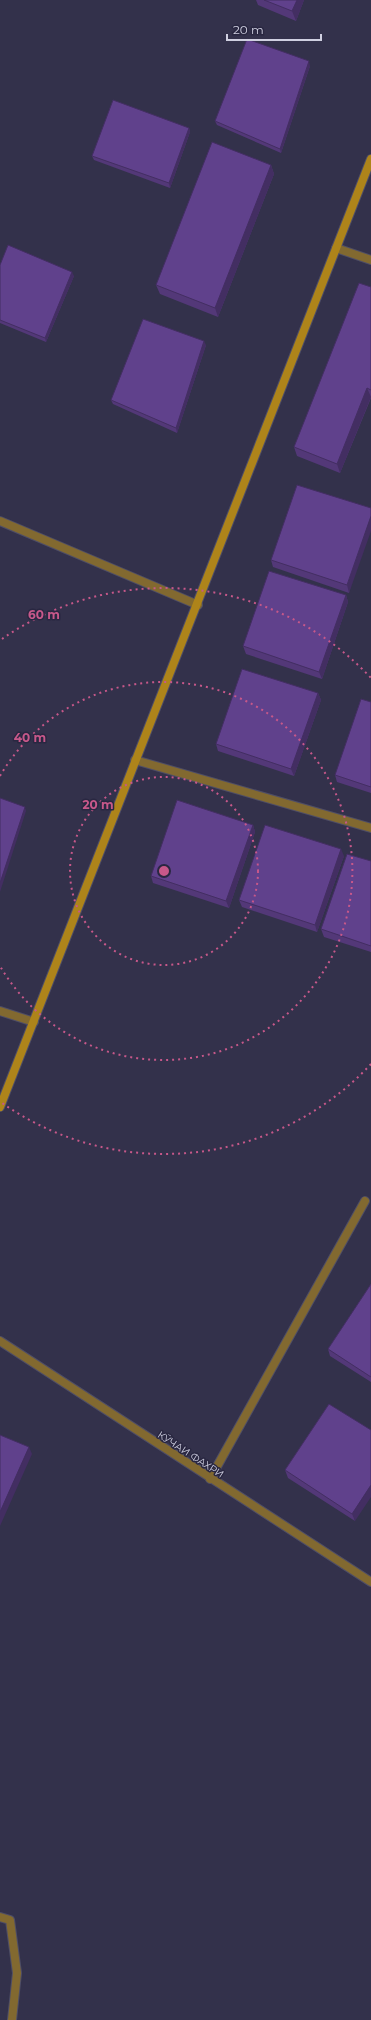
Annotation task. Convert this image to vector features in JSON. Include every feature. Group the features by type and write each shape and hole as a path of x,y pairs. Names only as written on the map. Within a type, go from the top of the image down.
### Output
{"main road":[{"path":"0,1107 135,760 198,605 371,159"}],"street":[{"path":"336,248 371,260"},
{"path":"0,521 198,605"},
{"path":"135,760 371,828"},
{"path":"0,1011 34,1022"},
{"path":"210,1479 365,1201"},
{"name":"КӮЧАИ ФАХРИ","path":"0,1342 371,1582"},
{"path":"0,1917 10,1920 17,1973 12,2020"}],"building":[{"path":"264,0 297,0 292,11"},
{"path":"247,39 309,61 280,149 215,121"},
{"path":"113,100 189,128 169,183 92,156"},
{"path":"212,142 271,165 215,308 156,285"},
{"path":"8,245 72,272 45,338 0,320 0,265"},
{"path":"359,283 371,287 371,390 367,388 337,464 294,447"},
{"path":"143,319 204,341 176,428 111,400"},
{"path":"297,485 371,508 371,516 347,585 271,560"},
{"path":"269,571 346,595 319,672 243,646"},
{"path":"242,669 318,693 291,769 216,744"},
{"path":"361,699 371,702 371,787 335,775"},
{"path":"0,798 25,807 0,883"},
{"path":"177,800 253,825 226,901 151,876"},
{"path":"265,825 341,849 315,925 239,900"},
{"path":"347,854 371,861 371,946 321,929"},
{"path":"371,1284 371,1377 328,1349"},
{"path":"329,1404 371,1430 371,1485 352,1514 285,1470"},
{"path":"0,1435 29,1447 0,1512"}]}
